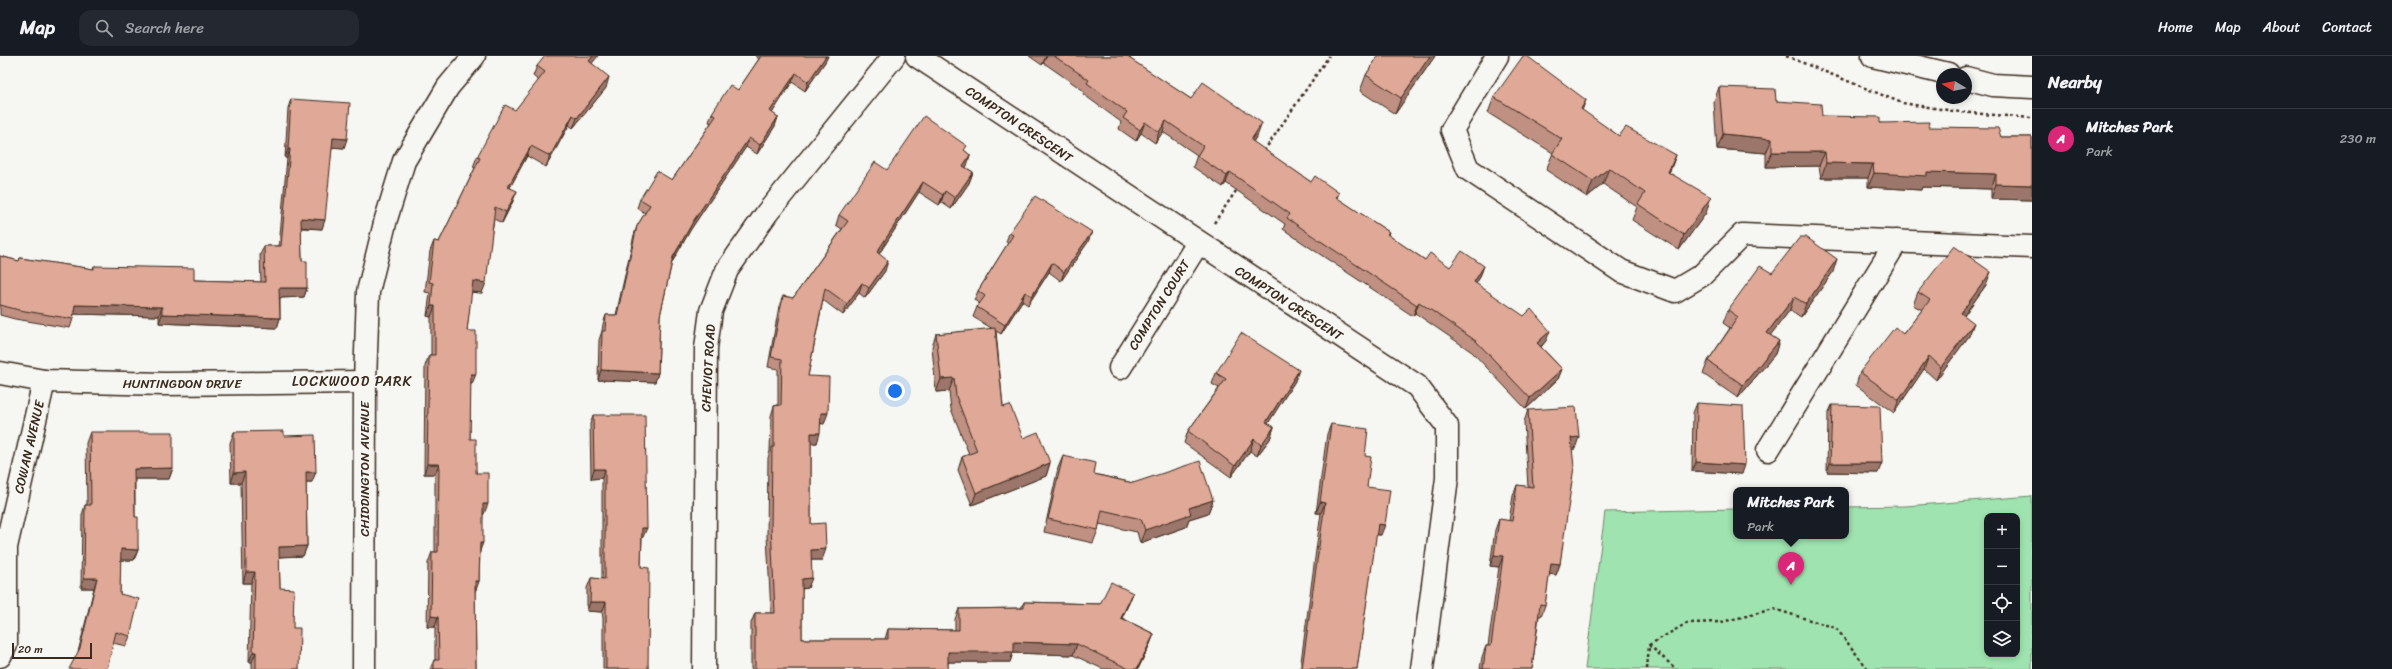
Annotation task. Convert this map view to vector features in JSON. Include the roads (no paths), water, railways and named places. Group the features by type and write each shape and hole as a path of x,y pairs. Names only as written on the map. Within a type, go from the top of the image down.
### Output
{"street":[{"name":"CHIDDINGTON AVENUE","path":"364,669 364,382 368,292 386,219 404,161 448,87 474,56"},
{"name":"CHEVIOT ROAD","path":"704,669 706,348 711,311 727,270 767,213 894,56"},
{"name":"COMPTON CRESCENT","path":"917,56 1203,236 1418,386 1447,426 1447,478 1422,669"},
{"path":"1496,56 1452,130 1468,169 1621,271 1675,291 1702,275 1742,235 2032,247"},
{"path":"1873,56 1936,71"},
{"path":"1972,80 1993,85 2032,87"},
{"name":"COMPTON COURT","path":"1120,368 1203,236"},
{"path":"1768,450 1897,241"},
{"name":"HUNTINGDON DRIVE","path":"0,374 44,380 164,384 364,382"},
{"name":"COWAN AVENUE","path":"0,656 6,645 6,547 44,380"}],"place":[{"name":"Mitches Park","path":"1791,585"}],"district":[{"name":"LOCKWOOD PARK","path":"352,381"}]}
